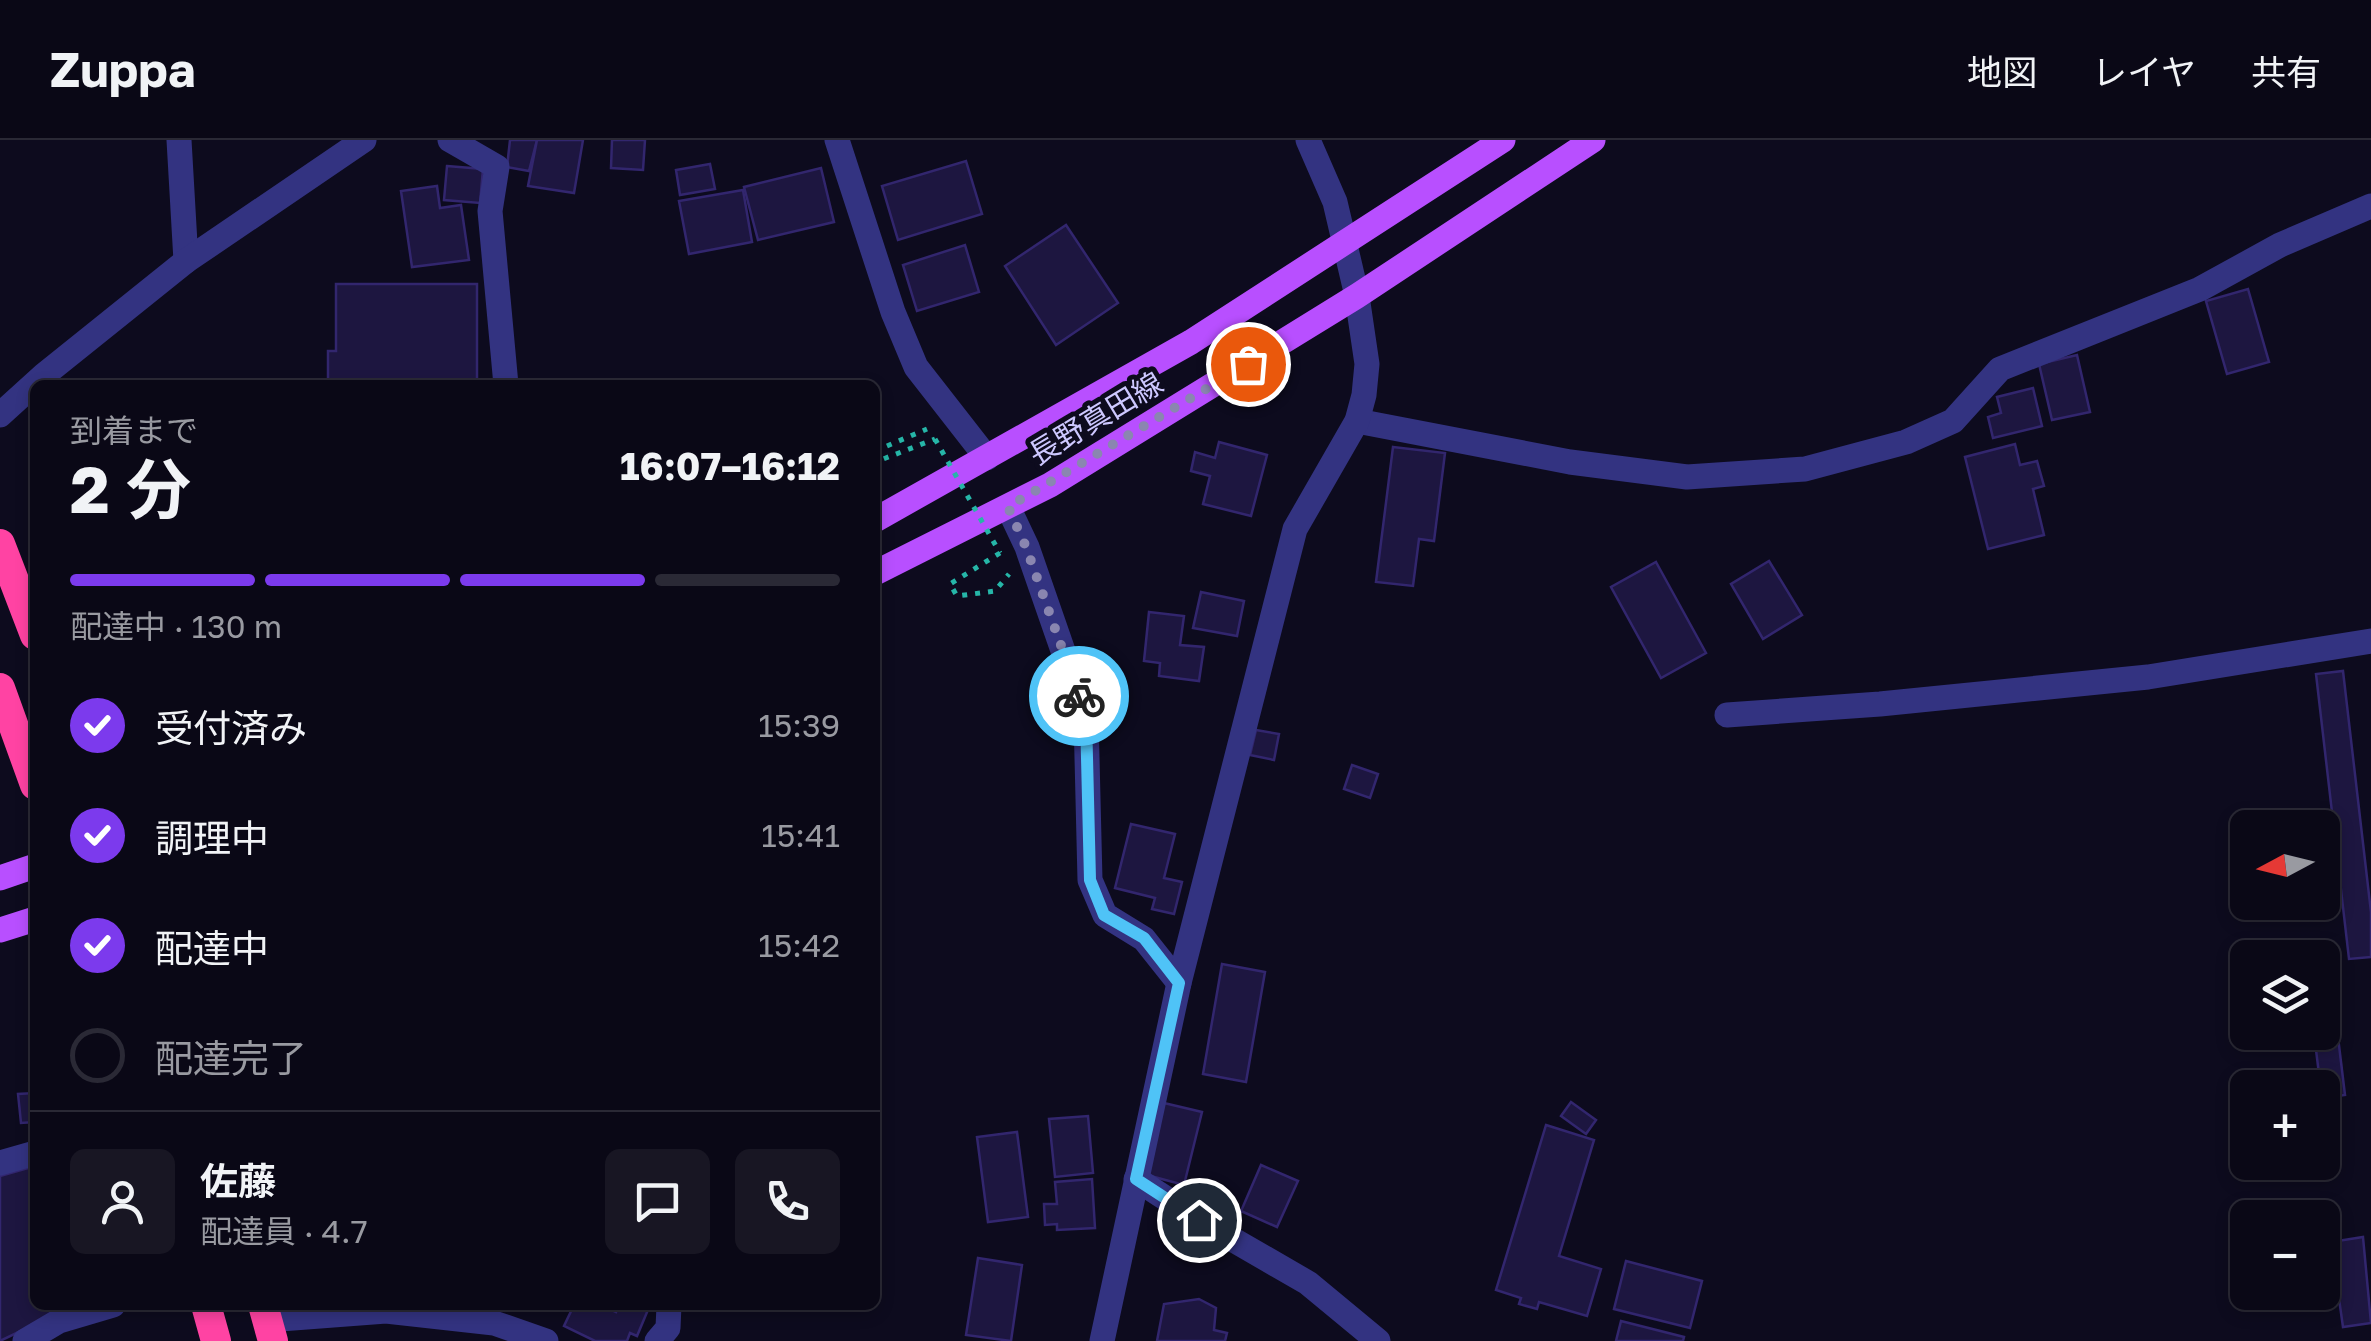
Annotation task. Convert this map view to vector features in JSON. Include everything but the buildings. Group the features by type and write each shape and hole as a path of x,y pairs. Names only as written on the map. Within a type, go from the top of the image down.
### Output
{"highway":[{"path":"0,544 30,622"},
{"path":"0,688 30,771"},
{"path":"207,1310 216,1341"}],"main road":[{"name":"長野真田線","path":"880,517 1190,342 1503,140"},
{"name":"長野真田線","path":"880,571 1084,465 1356,296 1593,140"},
{"path":"0,878 30,868"},
{"path":"0,930 30,921"}],"street":[{"path":"179,140 186,261"},
{"path":"46,380 186,261 364,140"},
{"path":"450,140 496,166 490,212 506,380"},
{"path":"837,140 893,312 916,367 987,458"},
{"path":"1102,1341 1179,983 1295,529 1357,421 1368,364 1334,202 1308,140"},
{"path":"1357,421 1570,462 1687,477 1805,469 1906,442 1954,421 2000,369 2200,289 2280,245 2371,206"},
{"path":"0,415 30,392"},
{"path":"1008,507 1086,717 1090,880 1104,915 1144,938 1179,983"},
{"path":"1726,715 2148,677 2371,641"},
{"path":"0,1163 30,1154"},
{"path":"1136,1179 1308,1283 1378,1341"},
{"path":"25,1341 59,1321 96,1310"},
{"path":"656,1341 668,1328 669,1310"},
{"path":"268,1322 386,1311 494,1322 546,1341"}],"path":[{"path":"880,451 940,423"},
{"path":"880,460 936,439 1000,553 950,584 957,596 994,591 1016,567"}],"way so far":[{"path":"1079,696 1008,507 1248,364"}],"route":[{"path":"1079,696 1086,717 1090,880 1104,915 1144,938 1179,983 1136,1179 1199,1220"}]}
